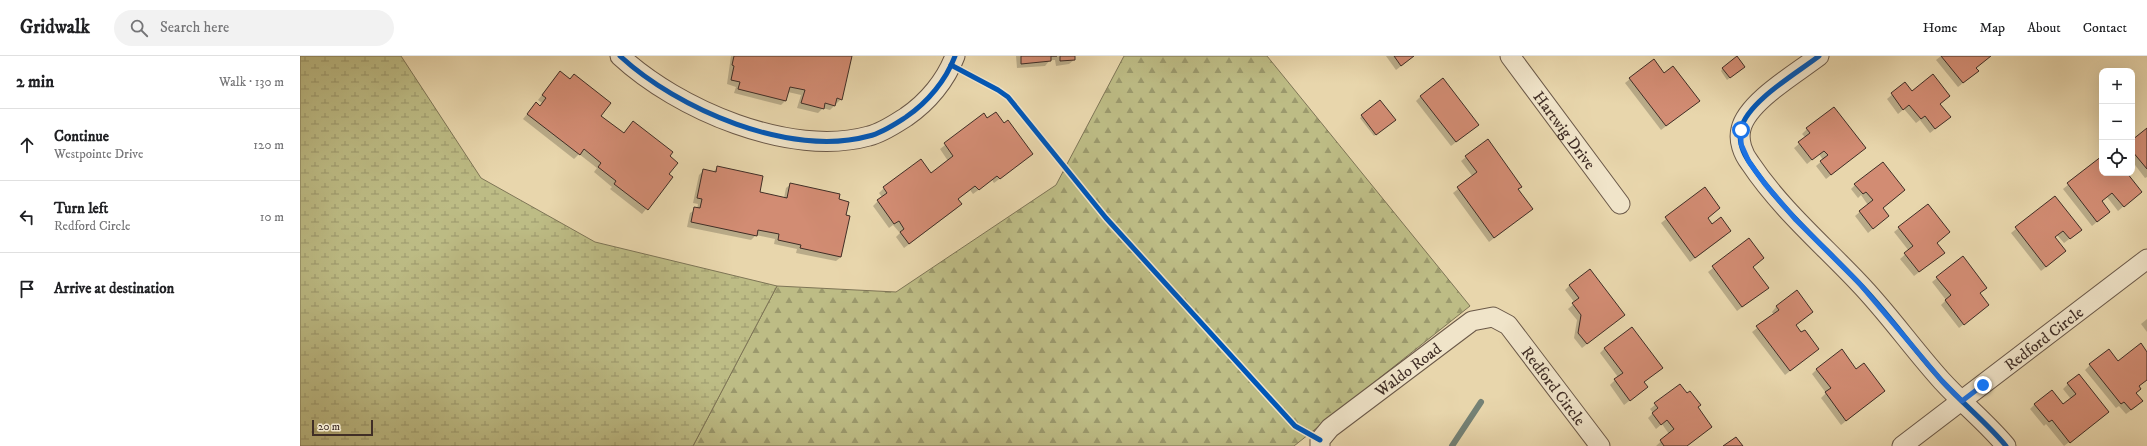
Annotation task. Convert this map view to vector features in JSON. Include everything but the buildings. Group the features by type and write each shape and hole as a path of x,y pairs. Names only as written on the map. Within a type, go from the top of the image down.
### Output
{"street":[{"path":"620,56 643,76 687,104 715,118 767,132 817,142 841,142 870,136 895,124 915,111 932,95 955,56"},
{"name":"Hartwig Drive","path":"1510,56 1620,204"},
{"path":"1819,56 1765,97 1747,115 1741,130 1741,144 1749,162 1796,220 1859,283 1942,381 2006,446"},
{"name":"Redford Circle","path":"1902,446 2147,259"},
{"name":"Waldo Road","path":"1320,446 1320,440 1330,428 1472,321 1493,317 1508,325"},
{"name":"Redford Circle","path":"1508,325 1600,446"}],"green space":[{"path":"300,56 401,56 481,178 595,242 777,286 693,446 300,446"},
{"path":"1124,56 1267,56 1470,306 1294,446 693,446 777,286 896,292 1056,185"}],"waterway":[{"path":"1452,446 1481,402"}],"cycle path":[{"path":"620,56 644,76 672,94 703,110 736,124 771,134 805,140 838,141 874,135 906,117 922,105 935,90 947,74 955,56"},
{"path":"1819,56 1774,89 1745,119 1740,134 1745,156 1774,195 1801,225 1869,294 1942,381 1991,429 2006,446"},
{"path":"951,65 998,90 1008,97 1106,218 1295,426 1320,440"}],"route":[{"path":"1741,130 1741,144 1749,162 1765,184 1796,220 1859,283 1942,381 1962,401 1983,385"}]}
